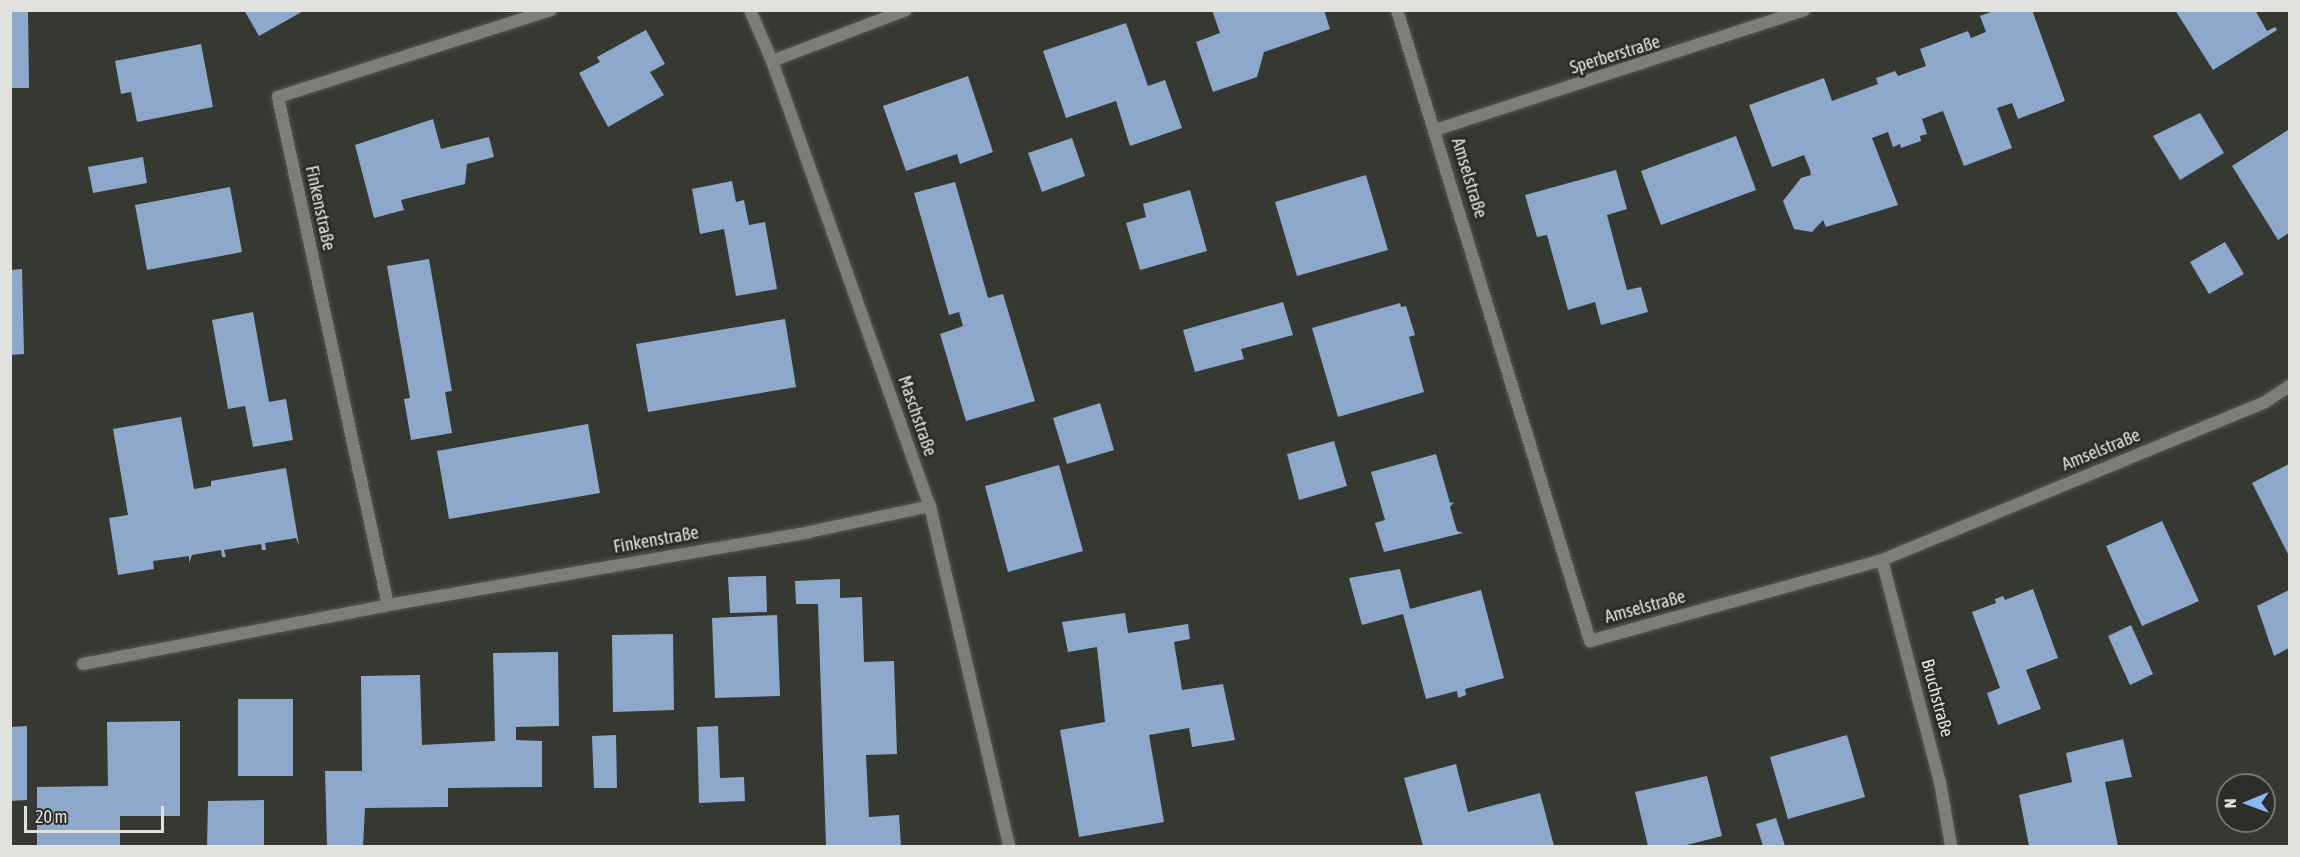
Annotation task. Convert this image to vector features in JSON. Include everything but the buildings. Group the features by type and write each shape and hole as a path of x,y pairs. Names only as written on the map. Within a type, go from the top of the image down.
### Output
{"street":[{"name":"Finkenstraße","path":"388,605 278,97 550,10"},
{"name":"Maschstraße","path":"750,10 772,61 930,506 1009,846"},
{"path":"772,61 906,10"},
{"name":"Amselstraße","path":"1397,10 1590,641 1882,560 2265,402 2289,386"},
{"name":"Sperberstraße","path":"1435,130 1804,10"},
{"name":"Finkenstraße","path":"83,664 388,605 809,532 930,506"},
{"name":"Bruchstraße","path":"1882,560 1940,782 1951,846"}]}
